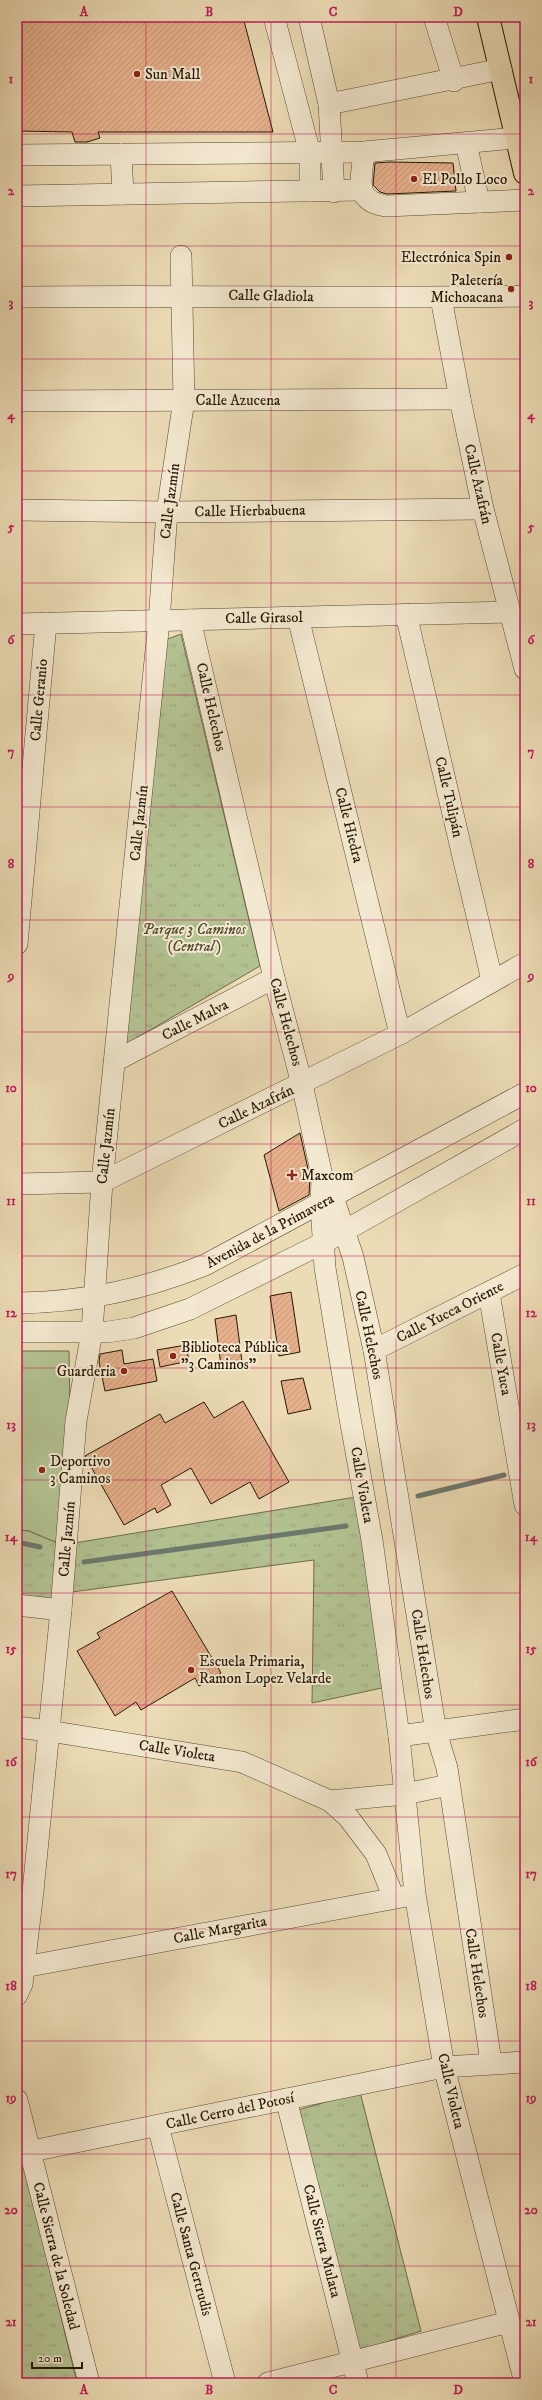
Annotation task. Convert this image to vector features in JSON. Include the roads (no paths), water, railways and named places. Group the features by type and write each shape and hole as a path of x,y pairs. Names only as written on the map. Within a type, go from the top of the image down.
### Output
{"main road":[{"path":"488,17 525,174"}],"street":[{"path":"274,17 310,153 310,191"},
{"path":"310,17 329,104 333,152 334,192"},
{"path":"434,17 454,81"},
{"path":"329,104 454,81 501,70"},
{"path":"17,156 364,152 516,138"},
{"path":"466,143 479,202"},
{"path":"364,152 361,190 369,202 386,206 525,200"},
{"path":"121,154 123,194"},
{"path":"17,196 310,191 334,192 361,190"},
{"name":"Calle Jazmín","path":"17,1995 22,1984 49,1730 61,1610 76,1421 92,1332 100,1242 102,1182 159,621 167,512 184,400 184,295 182,256"},
{"name":"Calle Gladiola","path":"17,297 184,295 442,298 525,296"},
{"name":"Calle Azafrán","path":"442,298 460,399 483,509 525,669"},
{"name":"Calle Azucena","path":"17,401 460,399"},
{"name":"Calle Hierbabuena","path":"17,510 167,512 483,509"},
{"name":"Calle Girasol","path":"17,624 510,612"},
{"name":"Calle Tulipán","path":"406,614 492,980"},
{"name":"Calle Hiedra","path":"298,617 400,1034"},
{"name":"Calle Helechos","path":"190,620 274,978 302,1084 327,1200 344,1230 352,1257 374,1350 436,1732 447,1768 491,2062"},
{"name":"Calle Geranio","path":"17,944 46,623"},
{"name":"Calle Azafrán","path":"17,1184 102,1182 400,1034 492,980 525,963"},
{"name":"Calle Malva","path":"115,1061 274,978"},
{"name":"Avenida de la Primavera","path":"17,1303 94,1298 154,1284 205,1265 525,1093"},
{"path":"17,1332 92,1332 134,1328 190,1309 323,1243 525,1130"},
{"name":"Calle Violeta","path":"327,1200 323,1243 348,1413 368,1511 399,1736 415,1894 444,2067 525,2383"},
{"name":"Calle Yucca Oriente","path":"374,1350 525,1274"},
{"name":"Calle Yuca","path":"489,1293 522,1472 525,1506"},
{"path":"17,1605 61,1610"},
{"path":"399,1736 525,1719"},
{"name":"Calle Violeta","path":"17,1728 49,1730 242,1762 330,1801 348,1817 376,1854 394,1898"},
{"name":"Calle Violeta","path":"330,1801 405,1794 449,1785"},
{"name":"Calle Margarita","path":"24,1967 415,1894"},
{"name":"Calle Cerro del Potosí","path":"23,2153 444,2067 491,2062 525,2062"},
{"name":"Calle Sierra Mulata","path":"286,2099 358,2383"},
{"path":"17,2100 23,2153"},
{"name":"Calle Santa Gertrudis","path":"158,2126 225,2383"},
{"name":"Calle Sierra de la Soledad","path":"23,2153 89,2383"},
{"path":"268,2383 509,2322"}],"waterway":[{"path":"418,1496 504,1475"},
{"path":"84,1562 346,1526"},
{"path":"17,1542 40,1547"}],"place":[{"name":"Sun Mall","path":"137,74"},
{"name":"El Pollo Loco","path":"414,179"},
{"name":"Electrónica Spin","path":"509,257"},
{"name":"Paletería Michoacana","path":"511,289"},
{"name":"Maxcom","path":"292,1175"},
{"name":"Biblioteca Pública \"3 Caminos\"","path":"173,1356"},
{"name":"Guarderia","path":"124,1371"},
{"name":"Deportivo 3 Caminos","path":"42,1470"},
{"name":"Escuela Primaria, Ramon Lopez Velarde","path":"191,1670"}],"park label":[{"name":"Parque 3 Caminos (Central)","path":"194,938"}]}
